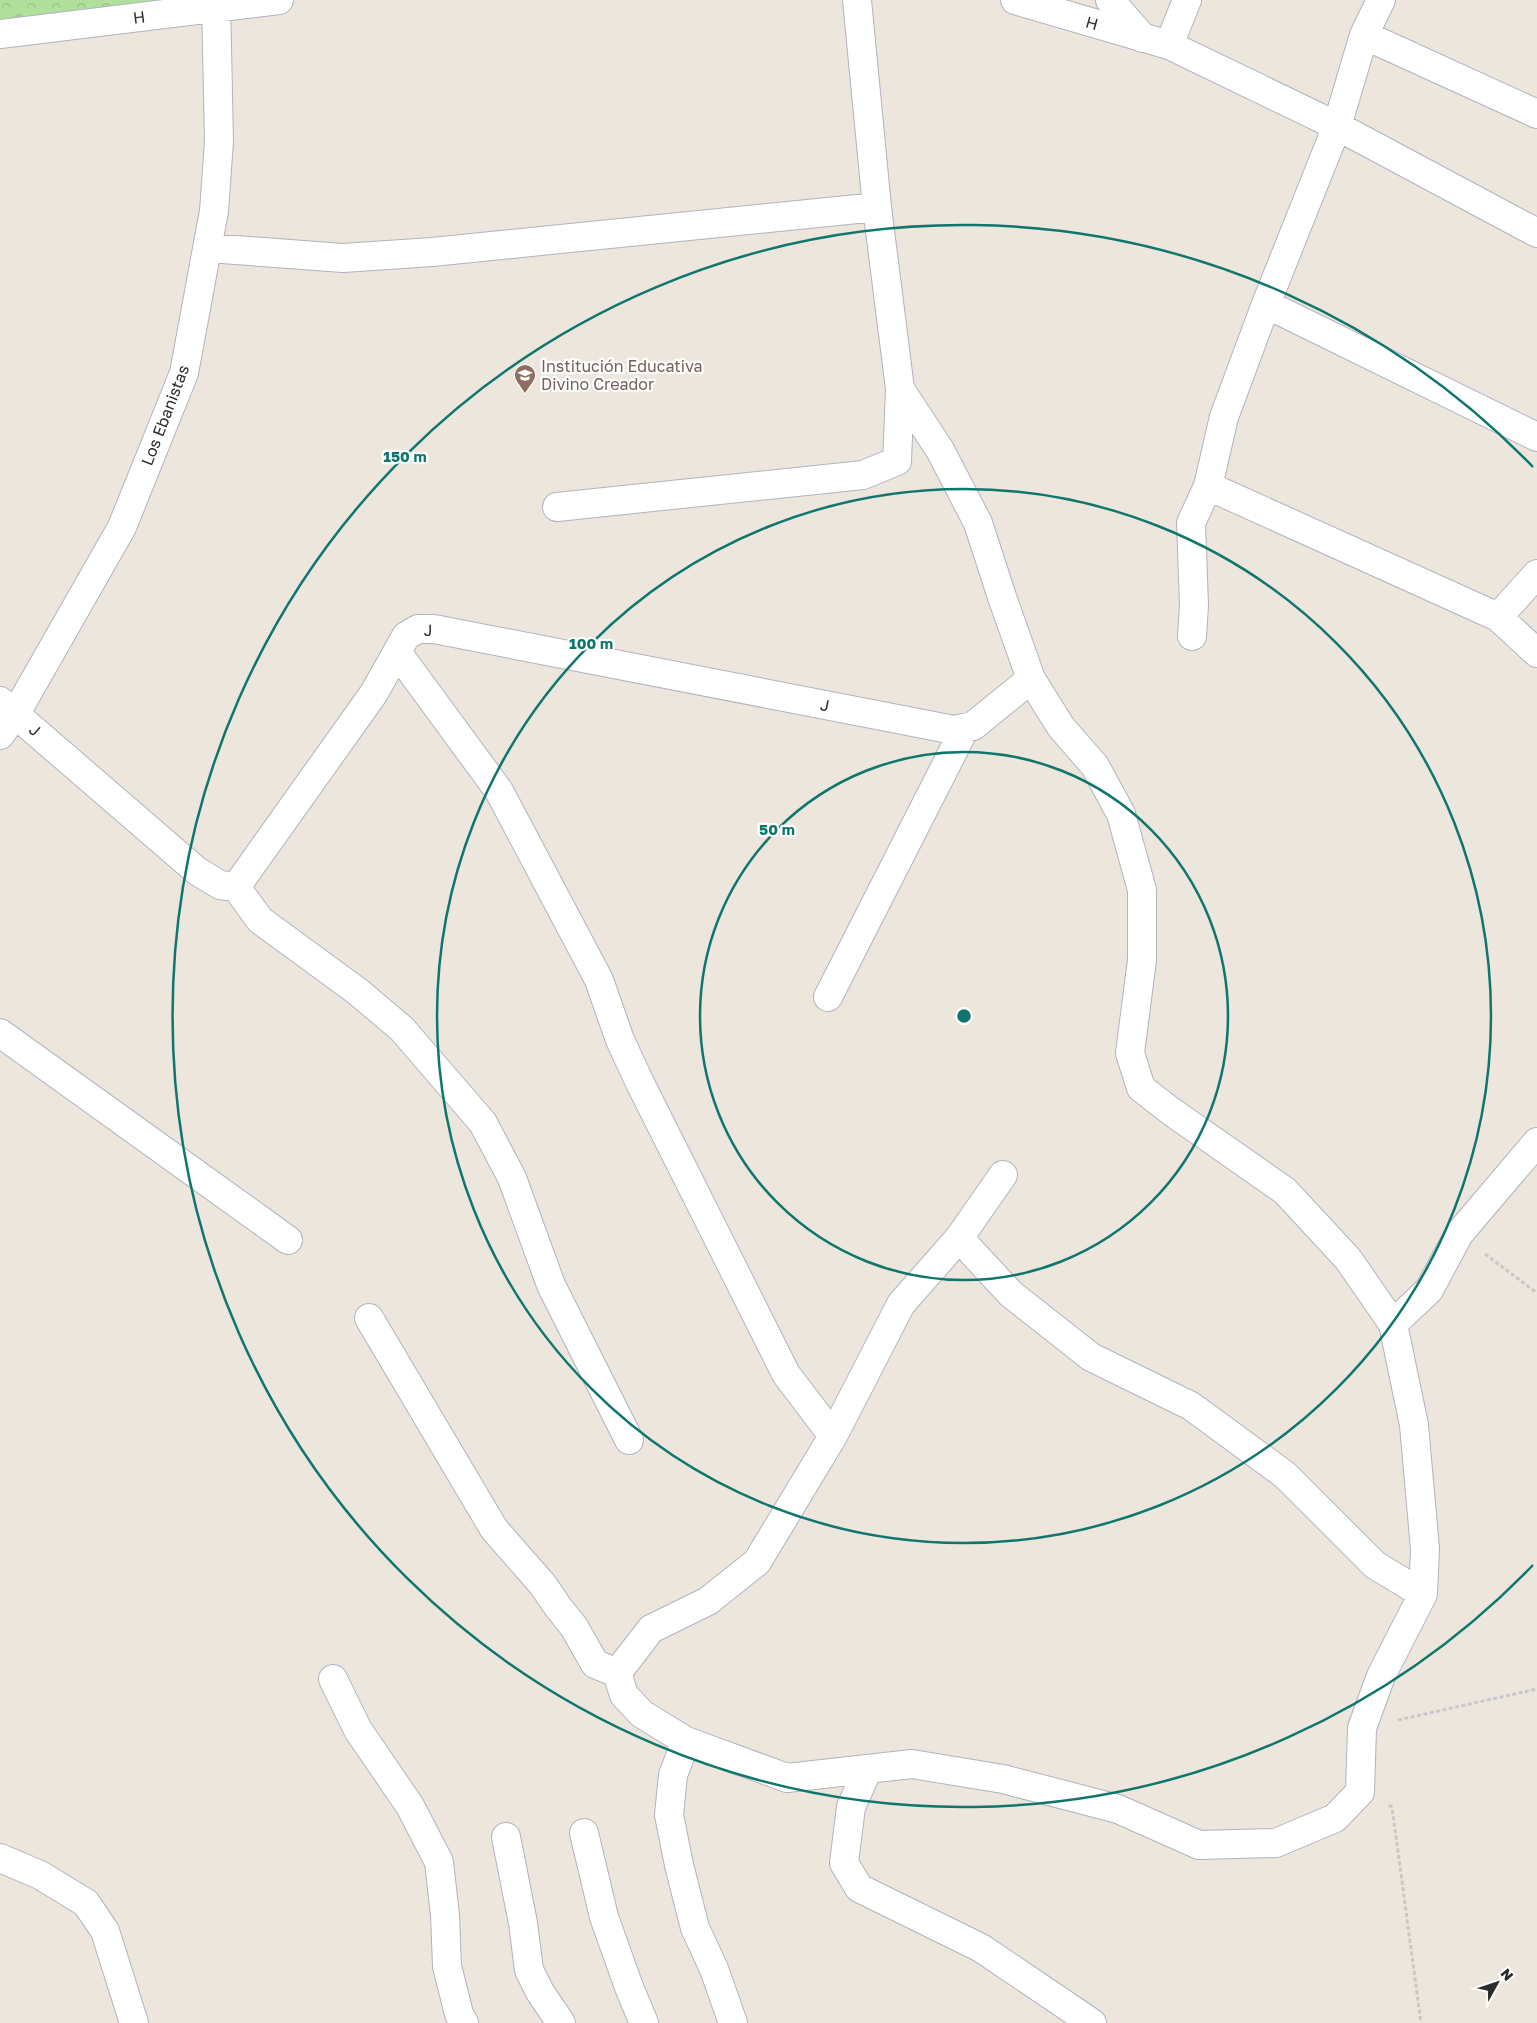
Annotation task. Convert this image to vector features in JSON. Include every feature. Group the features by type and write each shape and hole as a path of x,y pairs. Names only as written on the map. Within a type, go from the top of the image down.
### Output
{"street":[{"name":"H","path":"0,34 216,4 279,0"},
{"path":"556,506 863,475 897,461 900,389 877,207 857,0"},
{"name":"H","path":"1015,0 1169,45 1337,126 1537,232"},
{"path":"1110,0 1143,38"},
{"path":"1169,45 1187,0"},
{"path":"1192,636 1194,605 1191,524 1208,486 1224,417 1266,304 1337,126 1364,35 1381,0"},
{"name":"Los Ebanistas","path":"0,735 8,707 122,526 184,373 214,211 219,141 216,4"},
{"path":"1364,35 1537,114"},
{"path":"208,248 343,258 432,252 877,207"},
{"path":"1266,304 1537,437"},
{"path":"370,1318 494,1529 543,1585 574,1627 596,1664 617,1674 624,1695 642,1714 686,1740 787,1778 912,1764 1003,1779 1118,1809 1199,1845 1276,1843 1335,1818 1360,1792 1362,1728 1382,1676 1423,1594 1425,1549 1414,1424 1393,1324 1348,1259 1285,1191 1141,1088 1130,1053 1142,960 1142,890 1121,814 1095,766 1061,727 1031,679 978,523 940,450 900,389"},
{"path":"1208,486 1498,617 1537,653"},
{"path":"1498,617 1537,574"},
{"name":"J","path":"8,707 197,871 220,884 236,887 374,693 406,636 418,628 434,629 954,730 965,728"},
{"path":"397,652 499,791 599,980 620,1040 640,1083 786,1374 833,1436"},
{"path":"828,997 965,728 973,726 1031,679"},
{"path":"236,887 260,920 357,991 402,1029 483,1123 512,1178 551,1285 629,1440"},
{"path":"0,1033 288,1240"},
{"path":"1393,1324 1429,1290 1459,1234 1537,1142"},
{"path":"617,1674 651,1629 708,1601 757,1562 833,1436 901,1304 959,1238 1003,1175"},
{"path":"959,1238 1011,1294 1091,1356 1190,1406 1285,1475 1375,1565 1423,1594"},
{"path":"333,1679 358,1730 410,1806 439,1862 445,1915 447,1966 459,2014 464,2023"},
{"path":"686,1740 673,1775 669,1815 695,1928 714,1968 733,2023"},
{"path":"868,1769 851,1807 844,1863 859,1888 981,1948 1092,2023"},
{"path":"584,1833 604,1917 644,2023"},
{"path":"506,1837 523,1923 529,1970 540,1992 561,2023"},
{"path":"0,1858 40,1875 86,1903 105,1932 134,2023"}],"path":[{"path":"1459,1234 1537,1293"},
{"path":"1362,1728 1537,1689"},
{"path":"1360,1792 1392,1807 1421,2023"}],"green space":[{"path":"0,0 186,0 0,30"}],"place":[{"name":"Institución Educativa Divino Creador","path":"525,394"}]}
